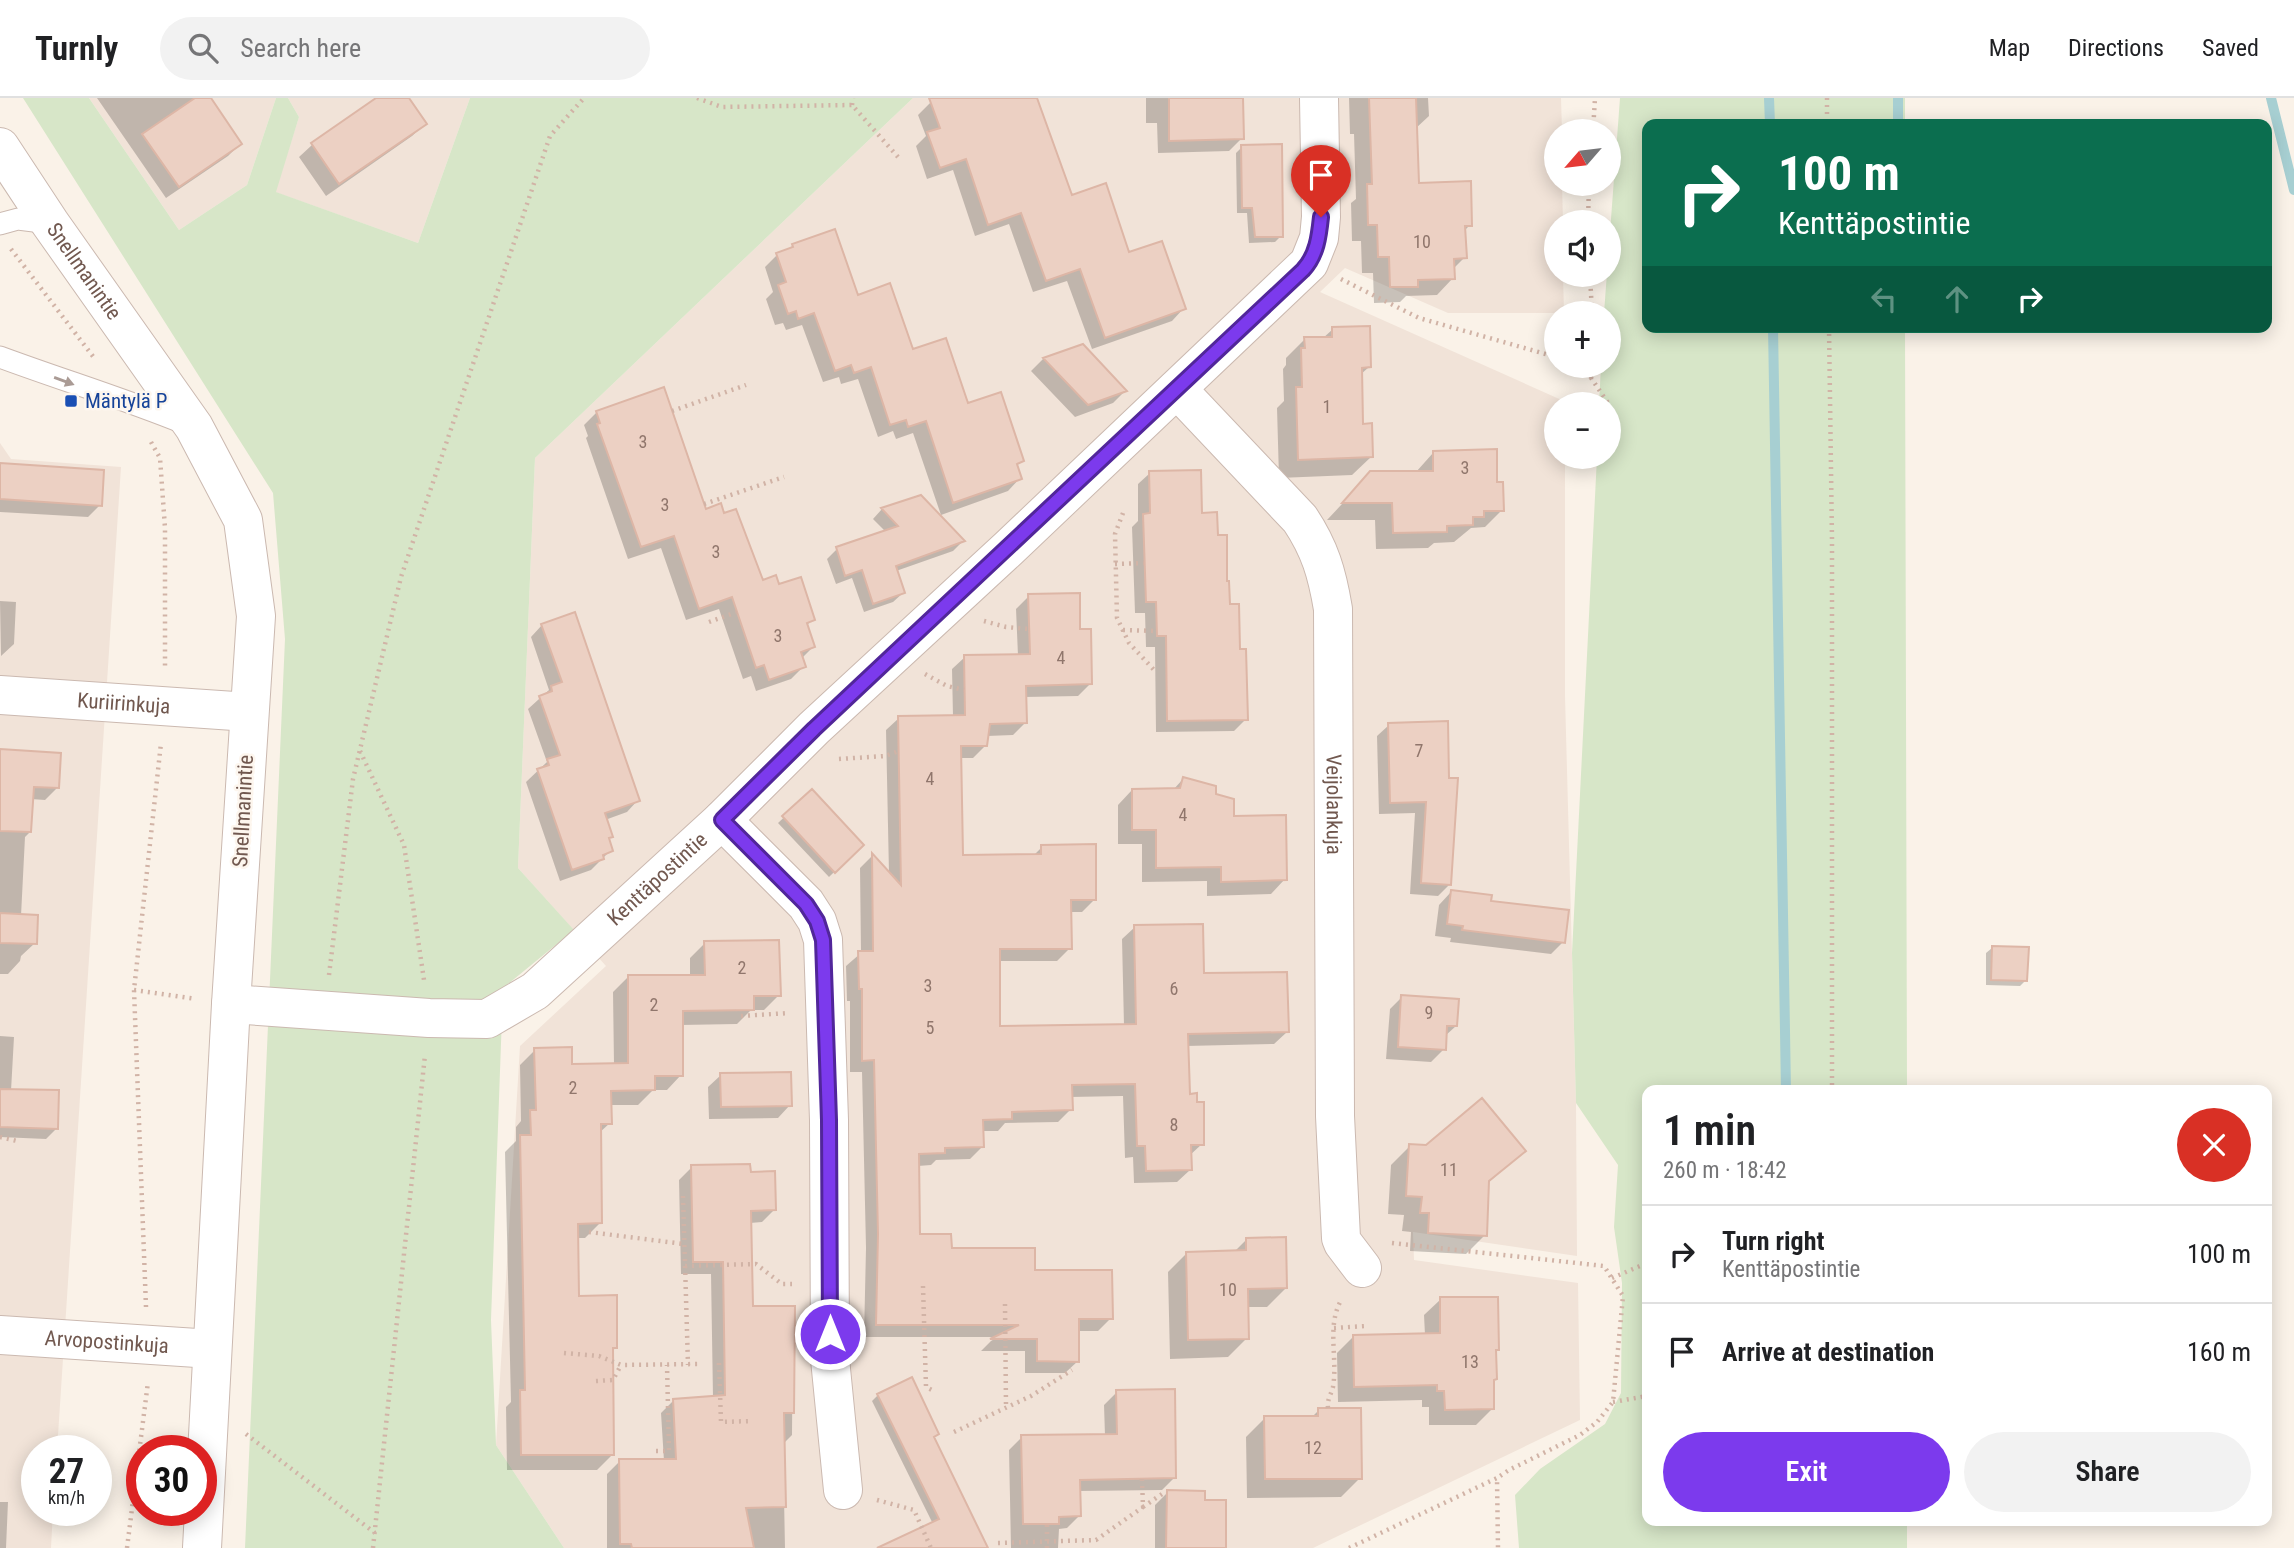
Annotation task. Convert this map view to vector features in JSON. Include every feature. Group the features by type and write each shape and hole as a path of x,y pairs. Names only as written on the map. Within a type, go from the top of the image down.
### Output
{"street":[{"name":"Kenttäpostintie","path":"231,1004 429,1018 487,1019 535,991 722,820 814,729 1309,263 1319,238 1321,217 1319,98"},
{"name":"Snellmanintie","path":"0,147 50,223 194,427 243,520 256,616 201,1548"},
{"name":"Veijolankuja","path":"1177,389 1300,519 1315,542 1327,574 1333,609 1335,1116 1352,1253"},
{"name":"Kuriirinkuja","path":"0,695 249,712"},
{"path":"722,820 806,904 817,921 823,940 829,1120 830,1359 843,1490"},
{"name":"Arvopostinkuja","path":"0,1335 212,1349"}],"lane":[{"path":"0,225 18,219 50,223"},
{"path":"0,357 126,400 194,427"}],"path":[{"path":"325,1010 353,779 401,576 550,136 584,98"},
{"path":"697,98 722,107 852,105 898,157"},
{"path":"852,105 853,98"},
{"path":"1594,119 1595,98"},
{"path":"1826,98 1827,119"},
{"path":"8,246 126,400 160,458 165,528 165,705 134,990 148,1386 127,1548"},
{"path":"1309,263 1419,318 1544,354"},
{"path":"1829,333 1832,540 1832,1085"},
{"path":"1591,379 1600,392"},
{"path":"672,411 746,385"},
{"path":"704,504 784,477"},
{"path":"1123,513 1115,534 1116,618 1129,643 1155,671"},
{"path":"1115,564 1144,563"},
{"path":"709,622 737,612"},
{"path":"1122,630 1157,631"},
{"path":"360,751 404,845 429,1018 373,1548"},
{"path":"831,765 840,757 885,756 899,751"},
{"path":"134,990 231,1004"},
{"path":"741,1016 824,1011"},
{"path":"0,1137 18,1141"},
{"path":"683,1196 688,1365"},
{"path":"589,1232 684,1244"},
{"path":"1328,1408 1327,1401 1333,1388 1335,1311 1352,1253 1604,1266 1623,1296 1612,1402 1597,1422 1580,1435 1497,1478 1349,1548"},
{"path":"685,1266 757,1264 782,1284 789,1284"},
{"path":"1612,1279 1642,1265"},
{"path":"923,1286 926,1387 934,1391"},
{"path":"1004,1304 1006,1407"},
{"path":"1334,1328 1366,1326"},
{"path":"564,1353 599,1356 621,1365 699,1364"},
{"path":"719,1363 721,1422 752,1421"},
{"path":"596,1381 613,1380 621,1365"},
{"path":"656,1451 669,1451 667,1365"},
{"path":"954,1432 1031,1396 1072,1370"},
{"path":"1612,1402 1642,1397"},
{"path":"209,1406 375,1533"},
{"path":"1497,1478 1498,1548"},
{"path":"1142,1479 1143,1507"},
{"path":"843,1490 914,1510 931,1548"},
{"path":"998,1543 1096,1540 1163,1494"},
{"path":"1047,1524 1047,1548"}],"shaded area":[{"path":"89,98 276,98 247,185 179,230"},
{"path":"288,98 470,98 418,243 275,192 299,117"},
{"path":"913,98 1561,98 1562,119 1544,119 1544,196 1562,196 1563,210 1544,210 1544,287 1563,287 1564,301 1544,301 1544,313 1448,313 1345,268 1320,292 1544,392 1544,469 1565,469 1565,696 1576,1103 1577,1256 1413,1232 1414,1260 1578,1283 1580,1420 1313,1548 564,1548 496,1445 520,1046 606,966 518,868 535,458"},
{"path":"0,443 11,459 121,467 58,1435 21,1435 21,1526 52,1526 51,1548 0,1548"}],"green space":[{"path":"23,98 89,98 179,230 247,185 276,98 288,98 299,117 276,192 418,243 470,98 913,98 535,458 518,868 574,930 503,988 491,1320 496,1445 564,1548 245,1548 285,639 273,493"},
{"path":"1620,98 1905,98 1905,119 1642,119 1642,333 1905,333 1907,1085 1642,1085 1642,1526 1907,1526 1907,1548 1519,1548 1515,1495 1540,1469 1605,1424 1621,1393 1622,1283 1614,1227 1618,1165 1576,1103 1572,953 1596,469 1621,469 1621,392 1600,392 1600,378 1621,378 1621,301 1605,301 1606,287 1621,287 1621,210 1612,210 1613,196 1621,196"}],"building":[{"path":"195,98 211,98 242,144 179,187 142,134"},
{"path":"376,98 409,98 427,124 339,184 311,143"},
{"path":"929,98 1037,98 1072,195 1106,183 1129,252 1162,241 1186,309 1105,338 1080,269 1046,281 1021,213 988,225 966,159 940,168 927,132 940,128"},
{"path":"1169,98 1243,98 1244,139 1169,141"},
{"path":"1369,98 1416,98 1419,183 1471,181 1472,226 1465,226 1467,258 1454,259 1455,279 1418,280 1418,287 1390,287 1389,257 1378,257 1377,225 1368,225 1367,184 1372,184"},
{"path":"1282,144 1283,237 1255,237 1252,208 1242,208 1241,145"},
{"path":"835,229 858,295 890,283 913,349 946,338 968,403 1001,392 1024,461 1017,464 1022,479 953,503 926,421 908,427 906,420 890,425 871,367 854,373 851,365 835,371 814,313 798,319 796,311 788,314 778,285 786,282 776,253 793,247 792,244"},
{"path":"1370,326 1371,367 1362,368 1363,424 1372,423 1373,457 1298,460 1296,387 1302,387 1301,348 1305,348 1304,337 1332,337 1332,327"},
{"path":"1083,344 1127,391 1088,405 1043,358"},
{"path":"664,387 706,509 721,503 724,513 736,509 763,580 776,575 779,584 801,577 815,620 807,623 815,647 801,652 806,667 769,680 764,665 756,668 732,597 699,609 674,536 641,547 597,424 600,423 596,411"},
{"path":"1497,449 1497,482 1503,482 1504,511 1484,511 1484,517 1473,517 1473,525 1447,526 1447,532 1393,533 1392,503 1342,503 1370,471 1433,471 1433,451"},
{"path":"0,463 104,470 102,506 0,499"},
{"path":"1201,470 1202,513 1217,512 1218,535 1227,535 1230,604 1239,604 1240,649 1246,649 1248,720 1167,721 1166,636 1157,636 1156,602 1146,602 1143,514 1150,513 1149,471"},
{"path":"921,495 965,541 896,566 905,593 873,604 862,570 845,576 836,547 898,526 881,508"},
{"path":"1080,593 1080,629 1091,629 1092,684 1026,686 1027,723 990,724 987,746 961,746 963,855 1041,854 1041,845 1096,844 1096,900 1071,900 1072,949 1000,949 1000,1026 1136,1024 1134,925 1203,924 1204,973 1287,972 1289,1032 1188,1034 1190,1094 1197,1093 1197,1102 1204,1102 1204,1145 1191,1145 1192,1170 1146,1171 1145,1146 1137,1146 1135,1084 1072,1085 1073,1110 1012,1112 1012,1119 983,1120 984,1147 945,1148 945,1153 919,1154 920,1234 951,1234 952,1248 1035,1248 1035,1270 1112,1270 1113,1319 1079,1319 1079,1362 1037,1361 1037,1339 990,1339 1019,1325 876,1325 878,1234 874,1060 862,1061 862,989 859,989 858,951 873,951 872,853 901,885 898,716 965,715 964,655 1030,654 1028,594"},
{"path":"575,612 640,801 605,813 613,837 609,838 613,851 603,855 604,859 572,870 537,769 549,765 547,759 560,755 539,696 552,691 551,686 562,682 541,624"},
{"path":"1448,721 1449,778 1458,778 1451,885 1421,883 1426,802 1390,803 1388,723"},
{"path":"0,749 61,753 59,788 34,787 31,832 0,831"},
{"path":"1183,777 1216,786 1216,794 1234,799 1234,816 1286,815 1287,880 1221,882 1221,867 1156,868 1156,830 1132,830 1132,789 1180,788"},
{"path":"812,789 864,845 835,873 782,816"},
{"path":"1451,890 1492,895 1491,901 1569,910 1565,943 1462,930 1463,926 1447,924"},
{"path":"0,913 38,915 37,944 0,943"},
{"path":"779,940 781,996 754,996 754,1010 683,1011 683,1076 655,1076 655,1090 611,1091 612,1124 601,1124 602,1223 578,1224 579,1296 617,1295 617,1348 613,1348 614,1455 521,1455 520,1390 525,1390 520,1135 531,1135 530,1110 536,1110 534,1048 572,1047 572,1064 628,1063 628,975 705,975 704,941"},
{"path":"1992,946 2029,947 2027,981 1991,980"},
{"path":"1401,995 1459,999 1457,1026 1447,1026 1446,1050 1398,1047"},
{"path":"791,1072 792,1106 721,1107 720,1073"},
{"path":"0,1089 59,1090 58,1129 0,1127"},
{"path":"1482,1098 1526,1151 1489,1181 1487,1236 1428,1233 1429,1213 1420,1213 1422,1197 1406,1196 1409,1144 1426,1145"},
{"path":"750,1164 751,1172 775,1171 776,1210 751,1211 753,1306 795,1306 794,1413 784,1413 786,1507 746,1508 754,1548 632,1548 631,1544 620,1544 619,1459 676,1459 673,1399 725,1395 723,1262 693,1262 691,1165"},
{"path":"1286,1237 1287,1288 1248,1289 1249,1339 1188,1340 1186,1252 1246,1250 1246,1238"},
{"path":"1440,1297 1498,1297 1499,1350 1496,1350 1494,1409 1445,1410 1444,1391 1437,1391 1437,1385 1354,1387 1353,1335 1440,1333"},
{"path":"912,1377 939,1434 934,1437 988,1548 877,1548 939,1519 877,1394"},
{"path":"1175,1389 1176,1478 1080,1480 1081,1516 1059,1517 1059,1524 1023,1524 1021,1435 1117,1434 1116,1390"},
{"path":"1318,1408 1361,1408 1362,1479 1265,1479 1264,1416 1318,1416"},
{"path":"1167,1490 1205,1491 1205,1500 1226,1500 1226,1548 1166,1548"}],"waterway":[{"path":"1769,98 1770,119"},
{"path":"1898,98 1898,119"},
{"path":"2271,98 2294,190"},
{"path":"1773,333 1786,1085"}],"place":[{"name":"Mäntylä P","path":"71,401"}],"route":[{"path":"830,1334 829,1120 823,940 817,921 806,904 722,820 814,729 1303,270 1309,263 1319,238 1321,217"}]}
